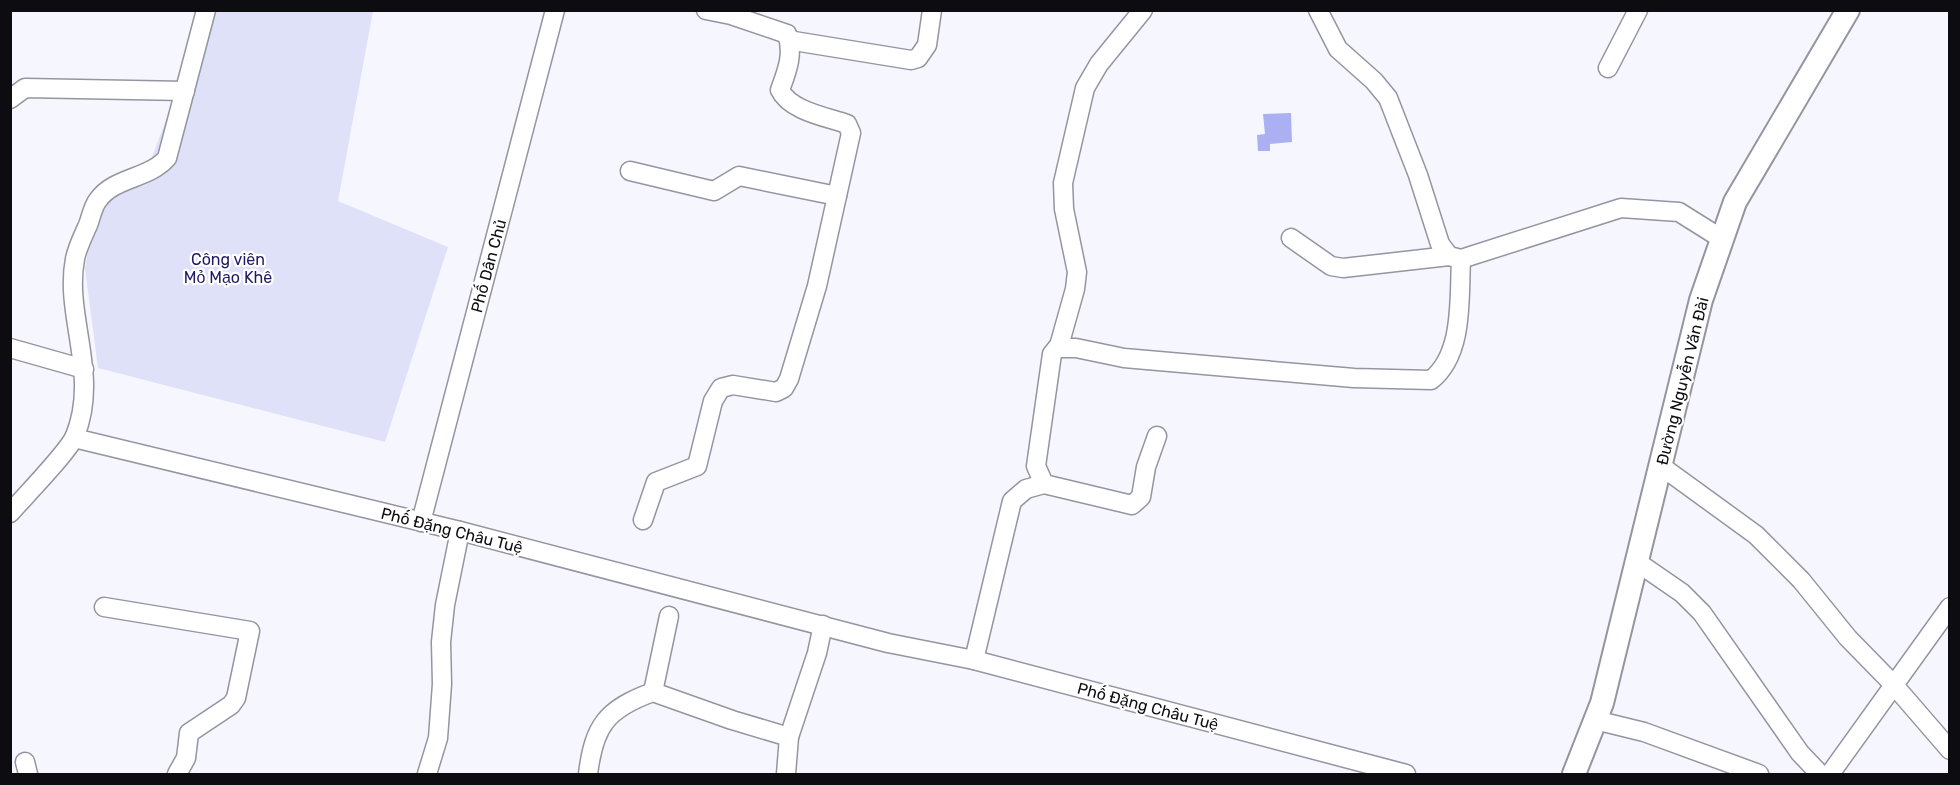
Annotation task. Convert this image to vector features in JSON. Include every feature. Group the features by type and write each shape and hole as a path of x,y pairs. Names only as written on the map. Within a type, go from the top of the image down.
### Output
{"street":[{"path":"10,513 74,438 80,421 84,369 74,281 75,259 98,199 116,186 157,170 167,158 206,10"},
{"name":"Phố Dân Chủ","path":"421,522 555,10"},
{"path":"643,520 656,482 697,466 713,401 721,388 733,385 776,392 784,388 789,379 817,285 851,133 847,124 795,105 783,97 780,90 790,62 790,43 787,34 765,25 706,10"},
{"path":"790,43 794,41 910,60 918,58 927,45 932,10"},
{"path":"1044,484 1036,466 1052,354 1059,346 1075,289 1077,272 1064,209 1064,183 1085,88 1099,64 1143,10"},
{"path":"1057,348 1076,348 1124,358 1354,378 1431,380 1444,370 1451,351 1458,311 1455,257 1440,244 1418,175 1388,98 1374,81 1338,49 1318,10"},
{"path":"1608,68 1638,10"},
{"name":"Đường Nguyễn Văn Đài","path":"1574,774 1595,720 1637,562 1701,300 1735,202 1848,10"},
{"path":"10,99 25,88 185,91"},
{"path":"630,171 714,191 739,176 837,196"},
{"path":"1291,238 1331,266 1343,268 1455,257 1621,208 1680,212 1722,239"},
{"path":"10,348 84,369"},
{"path":"974,660 1012,501 1026,489 1044,484 1132,505 1141,497 1146,467 1157,436"},
{"name":"Phố Đặng Châu Tuệ","path":"74,438 460,531 888,643 974,660 1406,774"},
{"path":"1661,466 1756,535 1827,608 1848,638 1893,684 1950,750"},
{"path":"427,774 438,738 442,633 460,531"},
{"path":"1637,562 1682,593 1701,613 1793,743 1820,774"},
{"path":"104,607 250,631 236,698 231,705 189,733 186,758 177,774"},
{"path":"1830,774 1950,607"},
{"path":"653,692 669,616"},
{"path":"786,774 789,737 826,626"},
{"path":"588,774 598,729 610,714 653,692 789,737"},
{"path":"1595,720 1644,732 1759,774"}],"green space":[{"name":"Công viên Mỏ Mạo Khê","path":"207,11 373,11 338,201 448,247 385,442 98,368 85,269 97,197 149,165"}],"building":[{"path":"1291,113 1292,142 1270,144 1270,151 1258,151 1257,135 1265,134 1263,114"}]}
